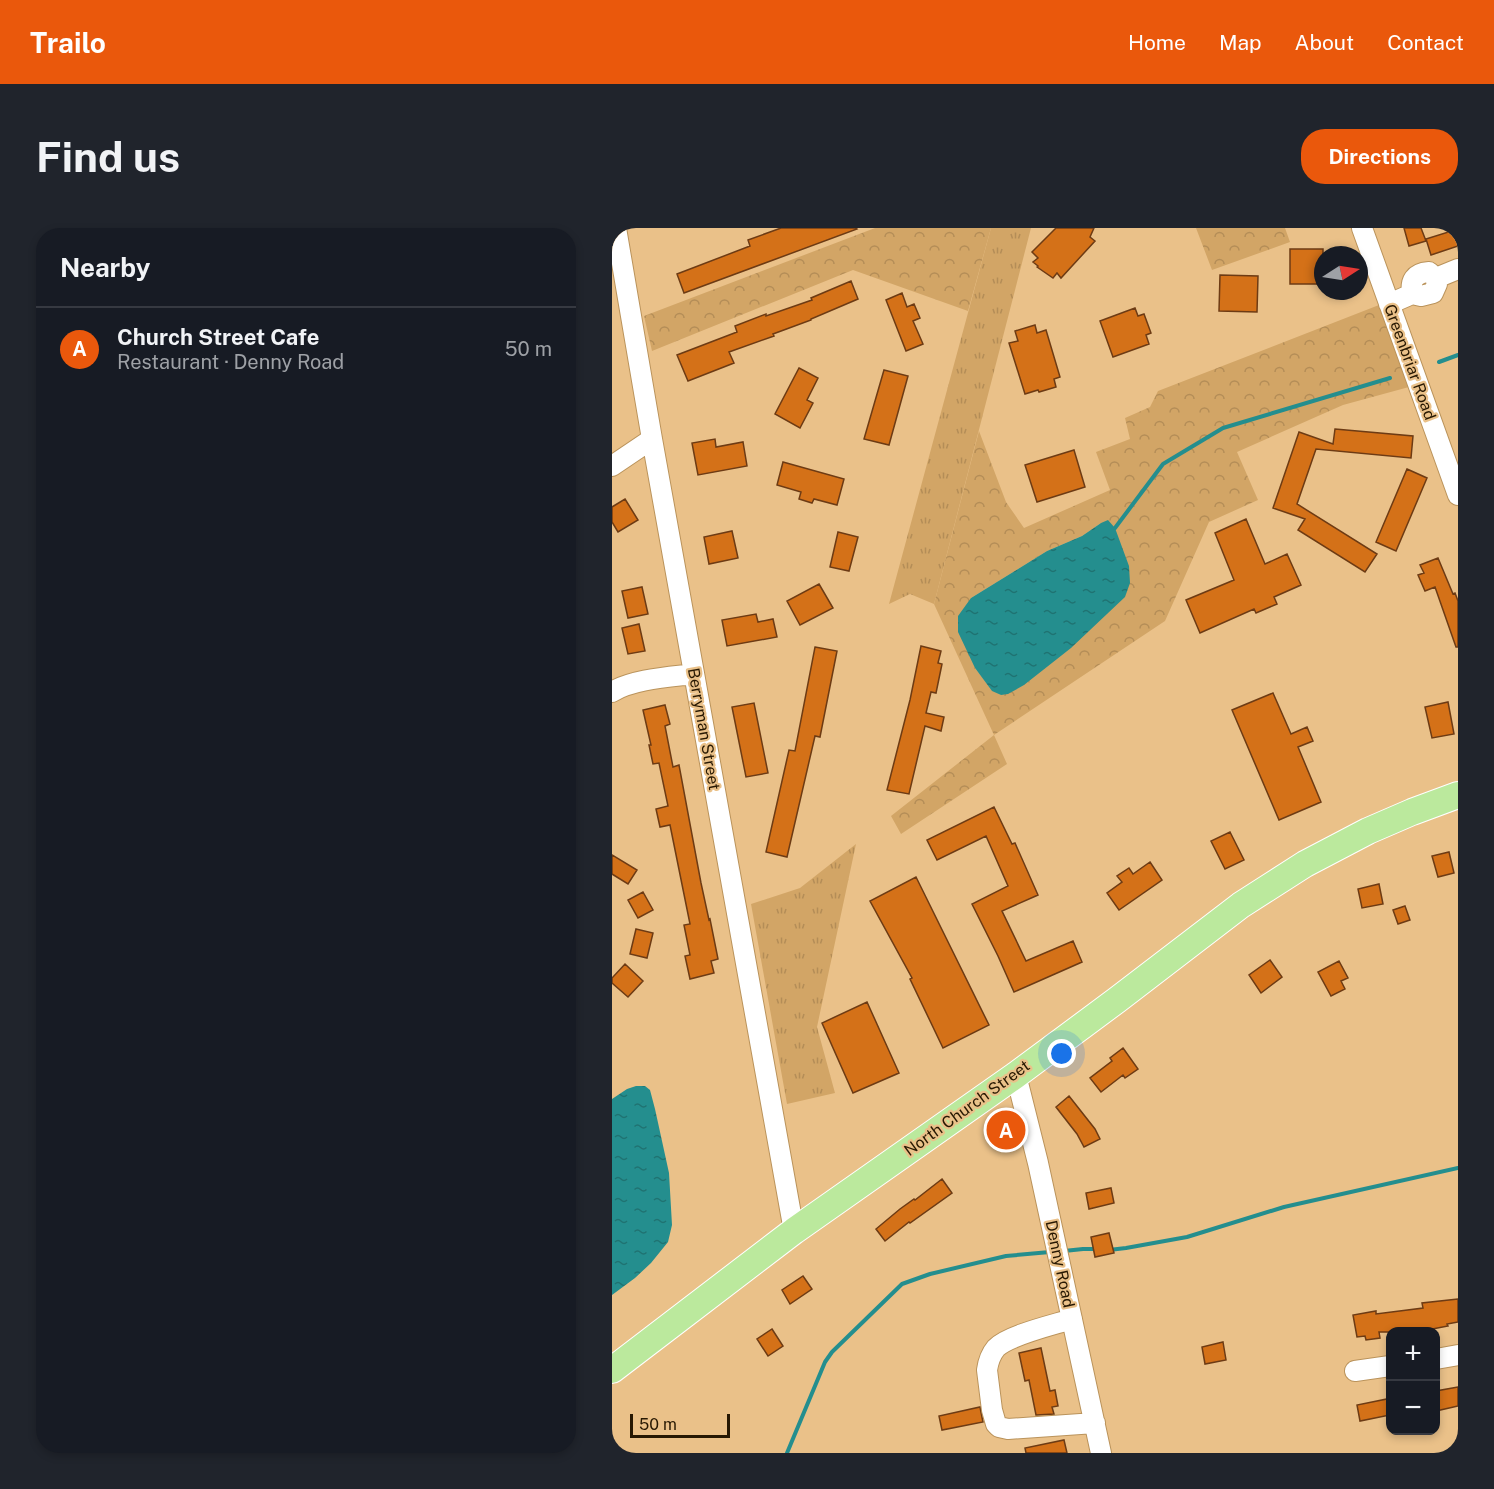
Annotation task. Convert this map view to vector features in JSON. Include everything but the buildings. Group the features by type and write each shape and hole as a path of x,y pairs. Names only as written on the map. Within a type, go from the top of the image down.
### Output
{"main road":[{"name":"North Church Street","path":"612,1370 794,1231 1016,1075 1241,905 1295,870 1368,831 1458,795"}],"street":[{"name":"Greenbriar Road","path":"1362,228 1458,495"},
{"name":"Berryman Street","path":"616,229 794,1231"},
{"path":"1389,304 1412,294 1413,278 1417,274 1429,272 1436,278 1458,269"},
{"path":"612,466 652,439"},
{"path":"612,692 620,687 661,677 694,674"},
{"name":"Denny Road","path":"1016,1075 1038,1163 1101,1453"},
{"path":"1072,1319 1011,1339 997,1347 987,1370 993,1419 999,1427 1008,1429 1095,1423"},
{"path":"1440,1358 1458,1355"},
{"path":"1355,1371 1386,1367"}],"green space":[{"path":"875,228 991,228 968,311 853,270 652,351 644,316"},
{"path":"991,228 1031,228 934,604 910,594 889,604"},
{"path":"1196,228 1285,228 1290,242 1212,270"},
{"path":"1379,305 1409,387 1343,405 1237,452 1258,500 1209,522 1165,621 994,735 934,604 979,431 1006,502 1024,528 1110,490 1096,452 1130,439 1125,418 1150,407 1158,391","holes":["1101,523 1001,695 992,690 975,668 971,598 1047,551 1082,536"]},
{"path":"994,735 1007,764 901,834 891,816"},
{"path":"856,844 817,1027 835,1093 787,1104 751,904 800,888"}],"water":[{"path":"1108,520 1115,528 1129,566 1130,583 1125,597 1071,648 1024,685 1008,694 1001,695 992,691 975,668 958,632 958,616 971,598 1047,551 1082,536"},
{"path":"636,1086 645,1086 650,1090 655,1109 669,1173 672,1225 668,1242 651,1263 612,1295 612,1099"}],"waterway":[{"path":"1439,362 1458,355"},
{"path":"1115,528 1163,464 1223,428 1390,378"},
{"path":"1109,1250 1187,1237 1284,1207 1458,1168"},
{"path":"1064,1251 1098,1249"},
{"path":"787,1453 825,1362 832,1352 902,1284 930,1274 1006,1256 1050,1252"}],"place":[{"name":"Church Street Cafe","path":"1006,1130"}]}
